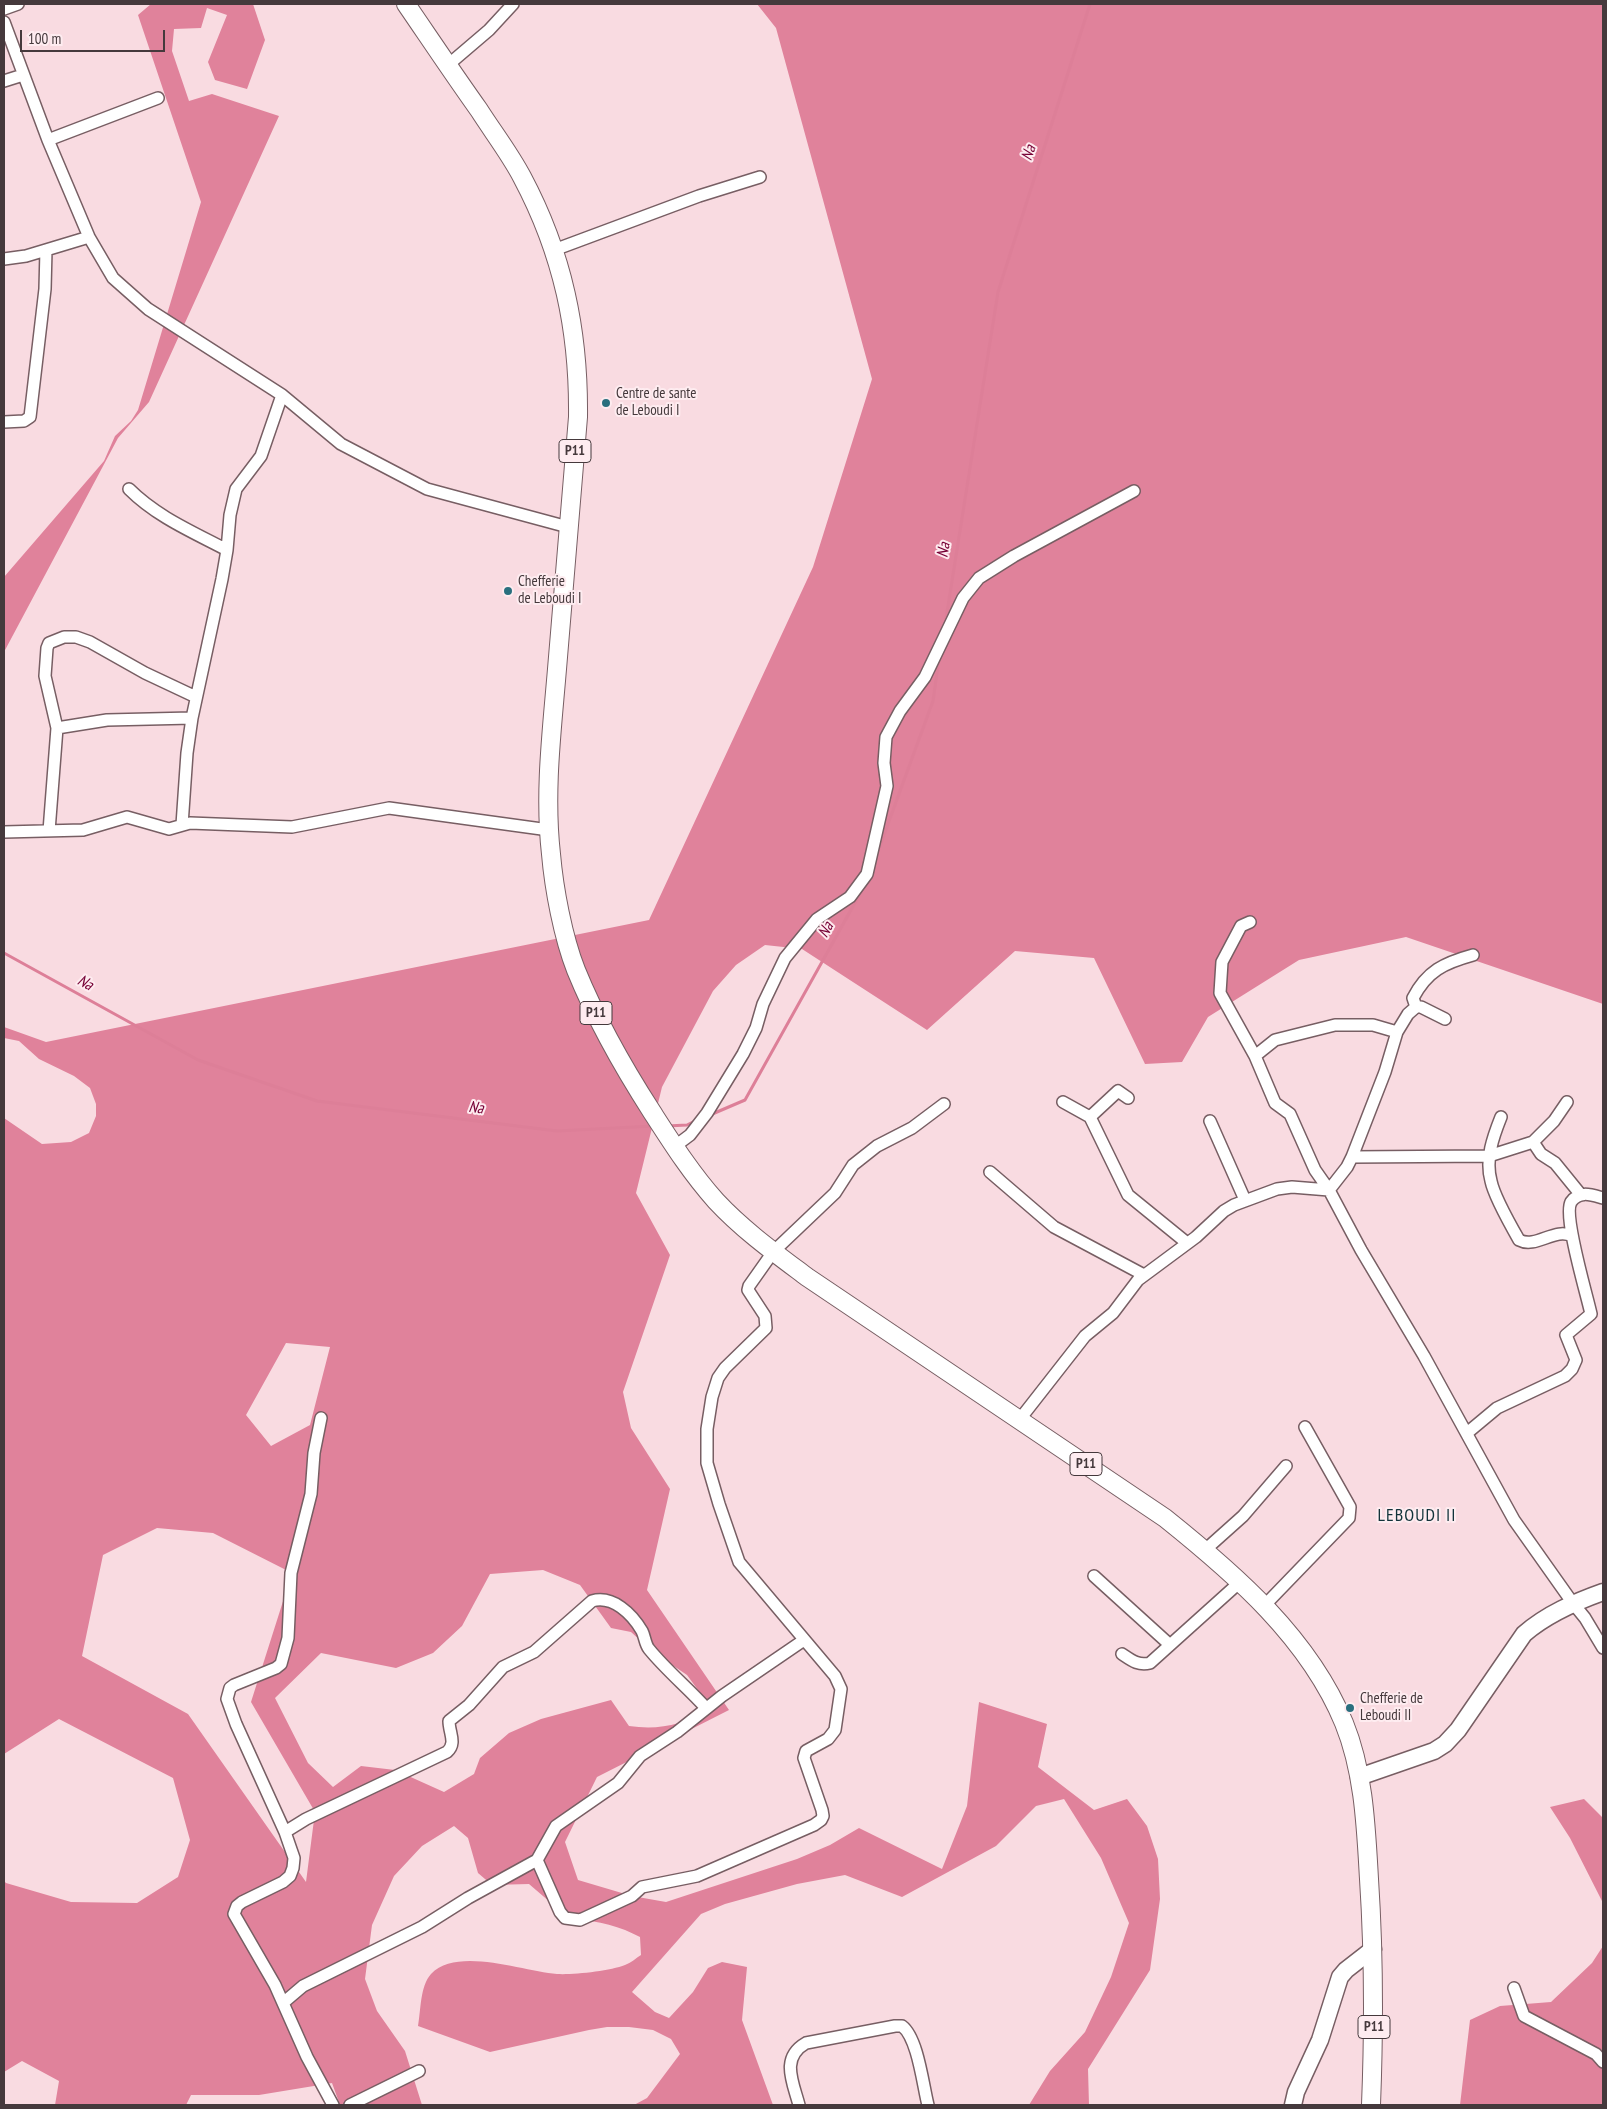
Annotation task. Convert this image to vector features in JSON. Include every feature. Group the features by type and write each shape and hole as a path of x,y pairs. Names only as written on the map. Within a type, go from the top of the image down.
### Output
{"main road":[{"name":"P11","path":"406,4 521,176 538,210 554,250 567,296 574,332 578,376 578,417 550,759 549,830 555,884 567,940 576,969 606,1034 632,1082 696,1178 718,1203 773,1252 807,1277 1165,1518 1205,1550 1240,1582 1264,1606 1307,1658 1328,1691 1344,1722 1353,1747 1359,1778 1367,1848 1373,1949 1374,2022 1371,2105"}],"street":[{"path":"4,9 18,4"},
{"path":"448,65 488,30 513,4"},
{"path":"4,22 48,140 89,236 113,278 130,295 148,309 282,395 341,444 427,489 568,527"},
{"path":"4,81 23,75"},
{"path":"48,140 158,98"},
{"path":"554,250 682,202 760,177"},
{"path":"4,259 26,256 89,236"},
{"path":"4,422 24,421 30,417 45,289 46,250"},
{"path":"182,825 187,753 192,718 227,550 230,515 236,489 261,456 282,395"},
{"path":"129,489 143,503 157,513 227,550"},
{"path":"674,1147 690,1135 744,1054 756,1028 763,1004 785,958 818,920 850,897 863,882 867,874 888,786 884,763 886,737 900,711 925,677 963,598 979,578 1014,556 1134,491"},
{"path":"49,831 57,728 46,687 47,648 49,643 64,637 76,637 90,642 196,697"},
{"path":"57,728 107,720 192,718"},
{"path":"4,832 83,830 127,817 169,829 190,823 292,827 389,808 549,830"},
{"path":"1250,922 1241,926 1222,962 1220,993 1255,1056 1276,1103 1290,1114 1315,1170 1329,1190 1361,1250 1467,1433 1514,1520 1585,1618 1603,1648"},
{"path":"1416,1007 1413,998 1420,983 1448,962 1473,955"},
{"path":"1329,1190 1347,1167 1352,1157 1385,1072 1397,1032 1408,1014 1416,1007 1421,1007 1445,1019"},
{"path":"1255,1056 1275,1040 1335,1025 1374,1025 1397,1032"},
{"path":"1090,1117 1118,1091 1128,1098"},
{"path":"1063,1102 1090,1117 1128,1195 1188,1244"},
{"path":"1352,1157 1489,1156 1533,1142 1554,1120 1567,1102"},
{"path":"537,1860 560,1912 565,1918 580,1920 632,1896 642,1887 697,1876 821,1820 823,1816 822,1810 804,1758 806,1752 828,1739 835,1730 840,1689 835,1676 739,1562 719,1504 706,1455 707,1430 712,1397 718,1378 725,1368 766,1328 765,1316 748,1290 773,1252 835,1193 853,1165 877,1146 912,1128 944,1104"},
{"path":"1501,1117 1492,1140 1489,1156 1490,1181 1519,1240 1528,1244 1555,1235 1568,1234 1572,1236"},
{"path":"1210,1121 1245,1200"},
{"path":"1533,1142 1541,1154 1555,1163 1581,1195"},
{"path":"990,1172 1054,1227 1144,1275"},
{"path":"1020,1420 1085,1336 1113,1313 1138,1280 1188,1244 1224,1211 1245,1200 1284,1188 1329,1190"},
{"path":"1467,1433 1497,1408 1565,1376 1572,1369 1576,1360 1566,1335 1591,1314 1572,1236 1571,1203 1581,1195 1588,1194 1603,1198"},
{"path":"321,1418 314,1453 311,1494 291,1573 288,1638 281,1664 276,1668 234,1685 230,1688 227,1698 236,1724 285,1832 294,1858 290,1876 283,1882 242,1902 237,1906 234,1914 275,1985 307,2057 333,2105"},
{"path":"1264,1606 1349,1518 1350,1507 1304,1427"},
{"path":"1205,1550 1243,1516 1286,1466"},
{"path":"1094,1576 1169,1644"},
{"path":"1122,1654 1136,1663 1150,1662 1240,1582"},
{"path":"1359,1778 1422,1756 1445,1744 1458,1730 1524,1634 1572,1602 1603,1592"},
{"path":"285,1832 306,1819 447,1752 452,1748 453,1743 449,1721 472,1701 503,1667 534,1652 592,1601 600,1598 620,1606 640,1628 649,1648 706,1708"},
{"path":"283,2003 303,1986 422,1928 468,1898 537,1860 556,1826 618,1783 640,1756 677,1732 706,1708 804,1640"},
{"path":"1292,2105 1320,2040 1340,1977 1373,1949"},
{"path":"1514,1988 1524,2016 1596,2054 1603,2062"},
{"path":"799,2105 789,2064 792,2054 798,2048 806,2043 895,2026 902,2026 909,2035 916,2055 928,2105"},
{"path":"350,2105 419,2071"}],"shaded area":[{"path":"151,4 253,4 265,40 247,89 215,80 208,62 227,15 207,8 201,28 174,29 172,51 189,101 212,94 279,116 149,402 118,438 4,652 4,577 104,461 115,436 131,421 138,410 201,202 138,15"},
{"path":"757,4 1603,4 1603,1004 1406,937 1299,960 1208,1017 1182,1062 1145,1064 1094,958 1015,951 927,1030 802,949 765,945 736,965 713,991 662,1087 636,1193 670,1255 623,1392 631,1428 670,1489 647,1590 729,1710 597,1777 565,1842 578,1880 632,1896 666,1902 797,1859 830,1845 859,1828 942,1869 967,1806 979,1702 1047,1724 1038,1767 1094,1810 1127,1799 1147,1826 1158,1859 1160,1899 1150,1970 1088,2069 1089,2105 1029,2105 1050,2071 1085,2032 1111,1977 1129,1923 1101,1858 1064,1799 1036,1806 996,1846 902,1897 845,1875 797,1884 725,1904 701,1914 632,1992 655,2012 669,2018 693,1992 708,1968 722,1962 747,1967 742,2020 773,2105 634,2105 647,2098 680,2054 671,2039 653,2030 607,2027 490,2052 418,2026 427,1979 443,1966 457,1962 474,1961 557,1974 572,1974 618,1967 629,1963 641,1955 640,1937 607,1924 571,1920 529,1884 492,1885 478,1873 468,1838 454,1826 422,1846 394,1876 372,1925 365,1979 377,2011 405,2051 422,2105 340,2105 332,2083 259,2095 191,2095 186,2105 55,2105 59,2081 22,2061 4,2072 4,1881 71,1902 137,1903 178,1877 190,1840 173,1778 59,1719 4,1754 4,1118 42,1144 71,1142 89,1133 96,1116 96,1104 90,1088 74,1076 39,1059 19,1041 4,1038 4,1027 46,1042 649,920 813,567 872,379 776,28","holes":["286,1343 330,1347 310,1425 271,1446 246,1415","157,1528 213,1533 292,1573 251,1702 315,1812 306,1882 188,1714 82,1656 103,1555","543,1570 580,1585 611,1628 631,1632 653,1652 687,1675 698,1690 706,1708 689,1719 660,1727 629,1726 611,1700 541,1719 509,1733 480,1758 474,1774 444,1792 395,1770 361,1766 333,1787 308,1763 275,1698 321,1653 396,1668 433,1653 462,1626 490,1574"]},
{"path":"1584,1799 1603,1818 1603,1903 1570,1838 1550,1807"},
{"path":"1603,1946 1603,2105 1460,2105 1470,2020 1500,2006 1551,2002 1592,1963"}],"waterway":[{"name":"Na","path":"945,625 998,292 1090,4"},
{"name":"Na","path":"877,854 933,701 939,658"},
{"name":"Na","path":"710,1115 745,1100 866,883"},
{"name":"Na","path":"4,953 198,1060 317,1101 557,1131 654,1126"},
{"name":"Na","path":"667,1126 687,1125 695,1121"}],"place":[{"name":"Centre de sante de Leboudi I","path":"606,403"},
{"name":"Chefferie de Leboudi I","path":"508,591"},
{"name":"Chefferie de Leboudi II","path":"1350,1708"}],"district":[{"name":"LEBOUDI II","path":"1417,1516"}]}
